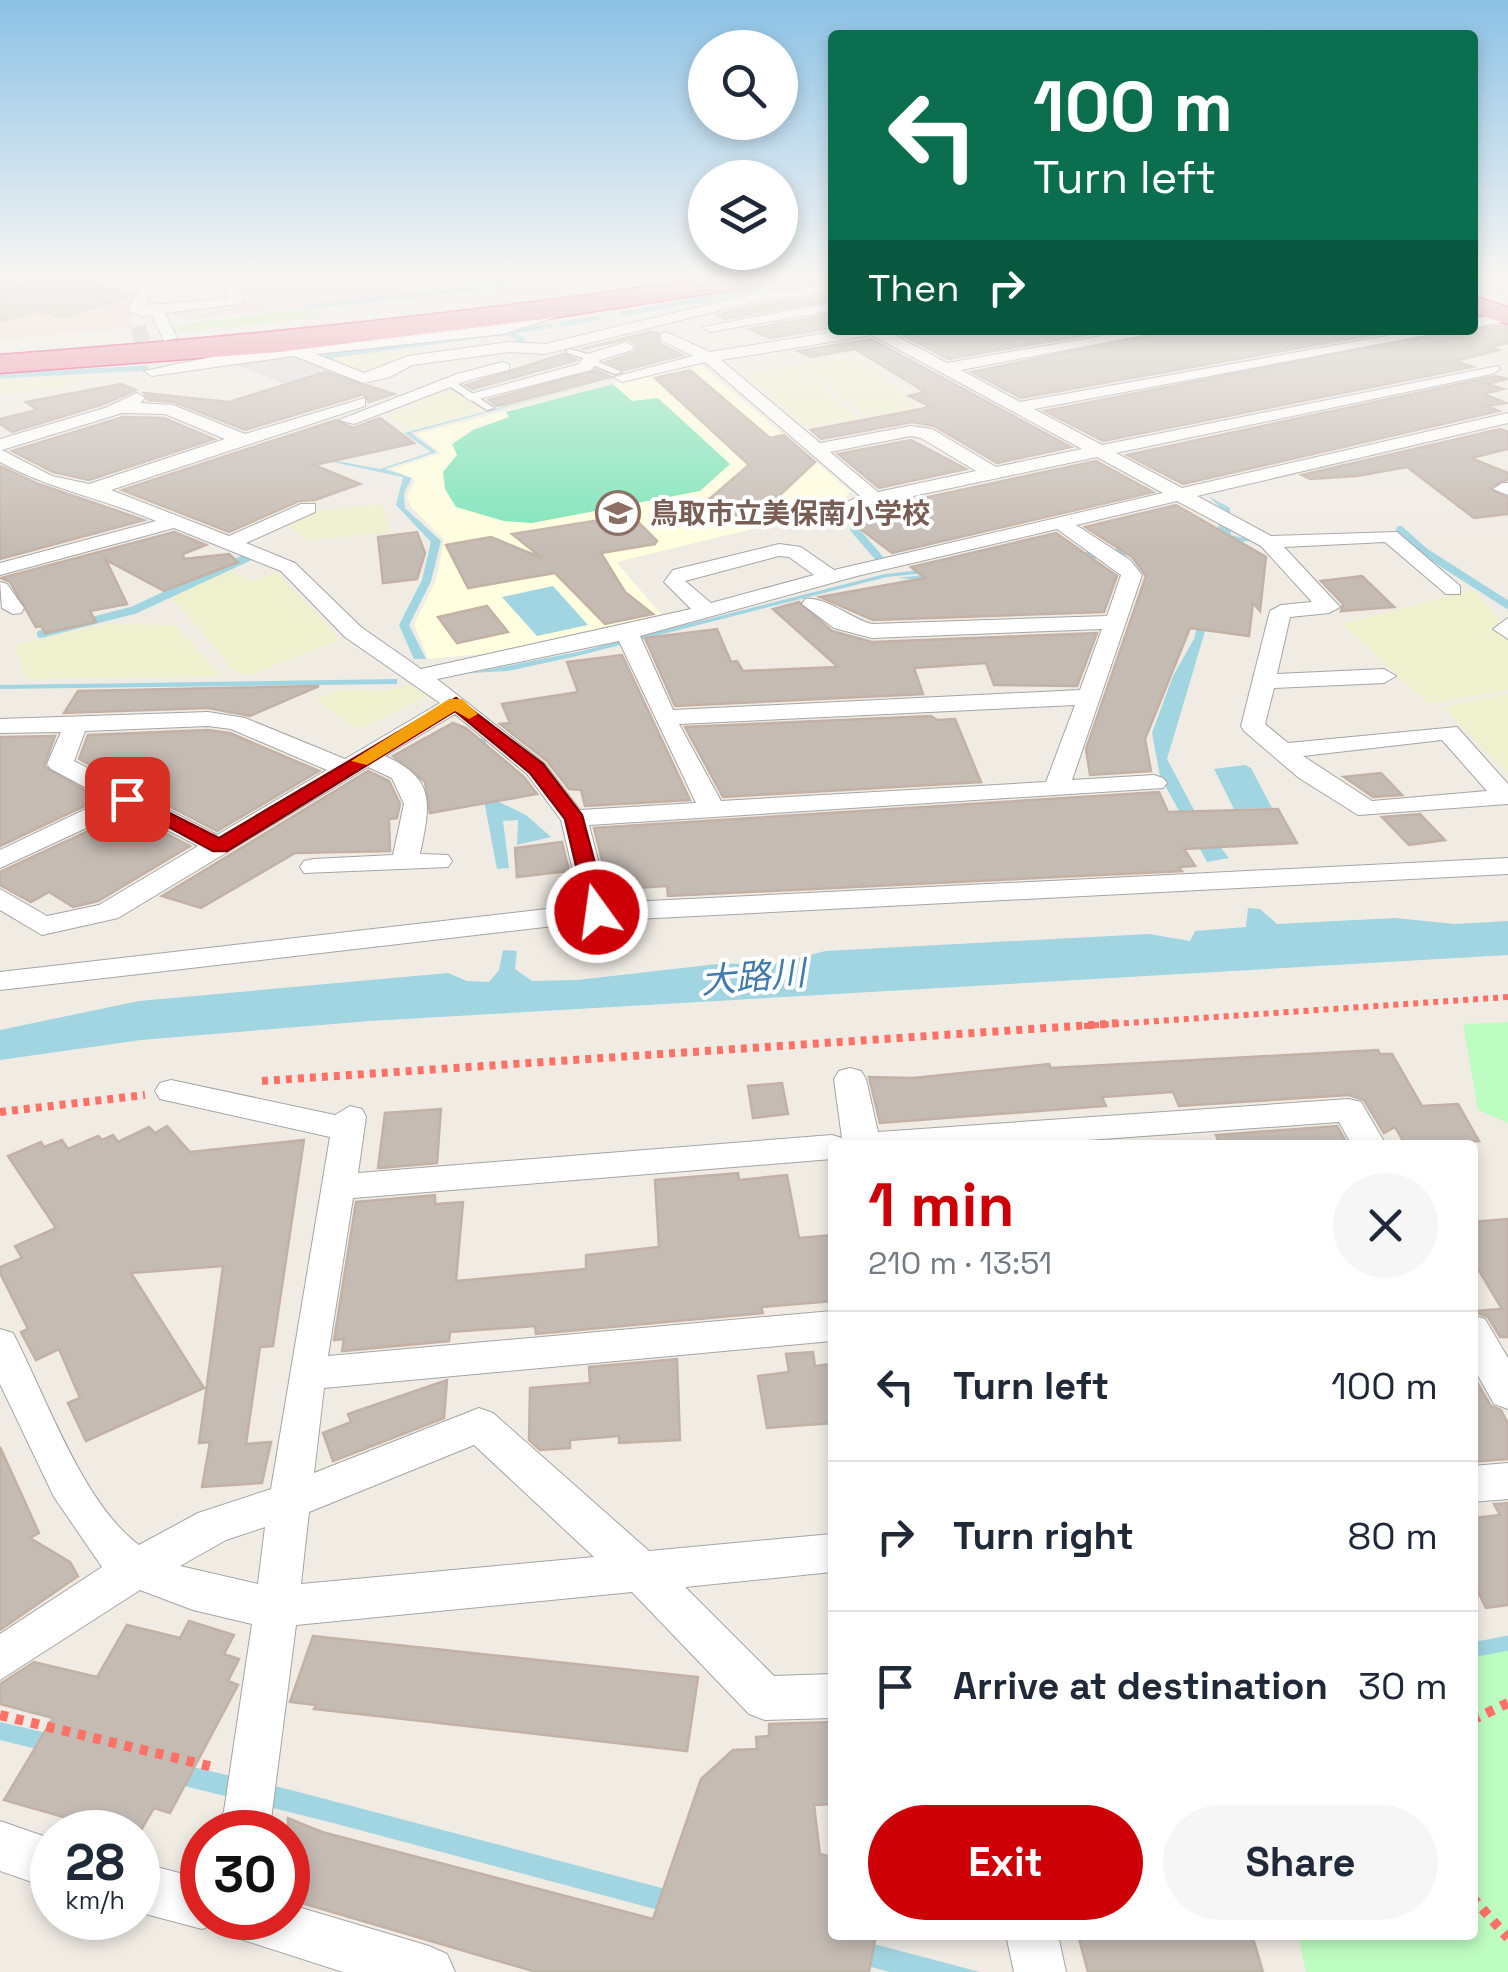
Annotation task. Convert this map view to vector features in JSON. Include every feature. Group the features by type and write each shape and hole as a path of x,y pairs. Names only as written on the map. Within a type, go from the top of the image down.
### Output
{"street":[{"path":"0,445 119,408 148,390 150,368"},
{"path":"338,368 363,378 395,368"},
{"path":"348,420 449,382 500,368"},
{"path":"472,396 565,368"},
{"path":"620,374 651,368"},
{"path":"721,368 874,498"},
{"path":"947,368 1268,542 1329,607 1281,611 1253,726 1308,773 1366,809 1506,797 1448,732 1282,750"},
{"path":"1019,407 1236,368"},
{"path":"854,502 1500,372"},
{"path":"91,490 359,402"},
{"path":"119,408 167,409 238,440 280,438"},
{"path":"420,676 628,633 831,577 1508,418"},
{"path":"816,449 911,431 926,433 992,473"},
{"path":"0,455 46,480 91,490 288,566 354,632 420,676 536,768 573,818 597,912"},
{"path":"232,542 308,508"},
{"path":"0,569 174,522"},
{"path":"1057,788 1086,698 1130,584 1129,569 1058,522"},
{"path":"1268,542 1390,536 1452,590"},
{"path":"707,611 674,582 680,574 780,550 794,551 831,577"},
{"path":"0,588 14,608"},
{"path":"966,600 978,627"},
{"path":"813,604 842,623 872,631 1115,622"},
{"path":"628,633 664,718 712,809"},
{"path":"1264,681 1384,676"},
{"path":"664,718 1086,698"},
{"path":"0,897 42,926 108,912 456,703"},
{"path":"0,726 208,718 403,773 417,804 405,862"},
{"path":"76,724 60,764 220,846"},
{"path":"573,818 1154,783"},
{"path":"0,860 127,799"},
{"path":"314,867 438,861"},
{"path":"0,981 597,912 1508,866"},
{"path":"850,1079 863,1140"},
{"path":"171,1092 349,1123 306,1374 249,1810"},
{"path":"933,1140 1349,1110 1365,1140"},
{"path":"338,1186 828,1147"},
{"path":"306,1374 828,1326"},
{"path":"1478,1340 1508,1393"},
{"path":"0,1344 77,1496 118,1554 232,1602 276,1606 828,1554"},
{"path":"0,1659 140,1566 213,1526 290,1502 479,1425 640,1571 764,1698 828,1696"},
{"path":"1478,1483 1508,1480"},
{"path":"0,1846 30,1856"},
{"path":"310,1936 428,1972"},
{"path":"1033,1940 1040,1972"}],"lane":[{"path":"608,368 620,374"},
{"path":"449,382 490,408"}],"path":[{"path":"256,1082 1508,997"},
{"path":"0,1112 171,1092"},
{"path":"1478,1717 1508,1703"},
{"path":"0,1714 254,1778"},
{"path":"1478,1905 1508,1938"}],"shaded area":[{"path":"244,368 328,368 362,380 315,395"},
{"name":"鳥取市立美保南小学校","path":"673,368 704,368 850,491 836,509 616,562 661,614 482,654 428,659 414,624 436,580 444,540 411,507 407,497 415,480 391,469 441,453 416,434"},
{"path":"800,368 860,419 807,427 745,375"},
{"path":"806,368 871,368 914,408 866,417"},
{"path":"101,374 60,387 0,396 0,381"},
{"path":"448,388 483,410 414,430 386,414 417,406 411,402"},
{"path":"383,504 389,532 307,541 286,525 312,511"},
{"path":"227,570 253,581 276,572 340,640 253,674 237,674 170,595"},
{"path":"1474,589 1500,622 1495,628 1508,639 1508,690 1429,704 1342,624"},
{"path":"106,624 176,625 221,676 26,679 14,645"},
{"path":"408,685 429,696 358,730 315,699 341,690 385,691"},
{"path":"1508,694 1508,773 1442,707"}],"green space":[{"path":"613,384 632,401 658,398 730,464 700,491 532,523 504,521 456,507 445,489 443,472 457,455 452,444 473,430 509,417 506,412"},
{"path":"1508,1022 1508,1123 1478,1110 1463,1024"},
{"path":"1508,1648 1508,1972 1306,1972 1299,1940 1478,1940 1478,1654"}],"water":[{"path":"615,378 411,433 437,452 385,469 412,478 404,493 405,508 441,541 431,581 409,625 426,659 414,659 399,625 422,580 431,542 396,505 403,477 257,446 380,469 431,452 404,433"},
{"path":"1208,496 1230,508 1231,535 1252,540 1231,544 1167,759 1201,823 1229,858 1207,862 1160,776 1152,733 1173,676 1194,639 1218,545 912,579 897,578 1118,553 887,577 577,656 508,671 471,673 582,651 885,574 1217,538 1221,508"},
{"path":"553,586 588,625 537,636 502,597"},
{"path":"397,679 397,684 0,689 0,685"},
{"path":"482,738 487,742 484,744 499,802 526,815 551,837 517,845 518,820 503,821 509,868 497,869 473,742"},
{"path":"1245,765 1251,768 1272,808 1234,809 1214,769"},
{"name":"大路川","path":"1248,908 1260,909 1277,924 1395,918 1455,924 1508,921 1508,955 370,1021 141,1040 0,1060 0,1030 139,1001 448,973 467,981 489,982 499,970 503,950 517,951 515,969 532,981 577,980 717,964 781,963 825,951 1149,934 1190,941 1195,931 1246,927"},
{"path":"0,1722 291,1790 828,1932 828,1940 859,1940 980,1972 890,1972 310,1817 310,1810 281,1810 0,1740"}],"building":[{"path":"519,368 548,368 473,389 466,385"},
{"path":"886,368 925,368 1071,447 997,463 934,426 912,422 821,439 811,430 931,407 909,396 925,392"},
{"path":"991,368 1188,368 1021,398 972,372"},
{"path":"1264,368 1468,368 1103,441 1045,411"},
{"path":"596,370 611,377 497,406 489,400"},
{"path":"690,370 770,438 784,435 815,462 763,511 680,524 749,465 655,378"},
{"path":"325,372 394,394 369,402 364,394 245,430 174,402 148,400 144,393 229,402"},
{"path":"1496,376 1507,379 1487,384 1503,389 1484,394 1506,403 1486,406 1499,411 1183,484 1127,455"},
{"path":"121,384 136,390 12,432 0,424 0,419 37,410 26,402"},
{"path":"123,417 164,418 214,439 89,480 53,472 12,451"},
{"path":"380,418 414,443 314,465 360,484 315,500 299,501 229,532 122,490 336,420 353,428"},
{"path":"1500,429 1508,432 1508,449 1471,458 1508,473 1508,479 1489,488 1508,498 1508,514 1474,518 1407,467 1357,476 1310,479 1302,475"},
{"path":"911,440 966,469 879,488 838,454"},
{"path":"1096,461 1153,492 892,553 838,512 858,512"},
{"path":"0,466 36,483 144,520 0,559"},
{"path":"1176,505 1266,557 1260,611 1253,603 1249,636 1190,628 1145,739 1151,771 1090,775 1086,749 1146,576 1132,557 1085,527"},
{"path":"631,515 657,541 655,544 601,553 625,592 653,614 605,624 555,573 468,588 446,545 491,537 542,558 512,534"},
{"path":"174,532 206,545 183,554 184,559 229,554 238,562 164,591 106,560 127,604 90,611 96,622 45,633 41,626 36,627 10,582 1,578"},
{"path":"417,532 425,553 417,579 383,583 378,537"},
{"path":"1056,533 1117,576 1104,612 873,620 820,597 925,578 911,567"},
{"path":"1362,576 1394,607 1341,611 1343,604 1321,581"},
{"path":"799,602 832,631 872,642 1097,633 1077,686 994,685 986,663 914,668 923,694 675,706 645,638 717,629 731,662 737,661 743,671 838,667 773,609"},
{"path":"487,606 508,632 457,643 438,617"},
{"path":"622,655 690,800 585,806 581,790 569,789 547,761 500,724 510,723 502,704 578,692 567,662"},
{"path":"319,686 250,716 208,708 64,713 78,691"},
{"path":"931,716 937,720 955,719 981,782 723,797 685,727"},
{"path":"453,723 466,728 524,777 537,794 430,813 425,782 393,756"},
{"path":"208,730 230,733 319,771 217,831 79,759 88,735"},
{"path":"55,736 44,766 99,799 0,846 0,737"},
{"path":"368,771 389,781 400,804 397,818 389,819 390,851 295,853 201,908 162,896"},
{"path":"1381,773 1402,795 1373,797 1344,777"},
{"path":"1159,792 1168,812 1278,809 1297,843 1184,849 1195,866 1179,867 1182,871 668,896 667,886 620,889 609,867 604,868 594,828"},
{"path":"127,813 190,846 98,901 73,907 49,892 31,902 0,885 0,872"},
{"path":"1420,814 1445,840 1409,845 1382,817"},
{"path":"562,842 569,871 517,877 515,848"},
{"path":"1378,1050 1380,1054 1392,1054 1422,1106 1458,1104 1479,1141 1403,1140 1395,1127 1384,1133 1364,1100 1349,1095 1179,1106 1173,1092 1102,1097 1106,1106 880,1123 869,1077 913,1078 1049,1064 1051,1068"},
{"path":"782,1083 788,1114 753,1118 748,1086"},
{"path":"441,1109 437,1163 378,1168 385,1113"},
{"path":"167,1126 190,1152 304,1140 273,1346 260,1347 246,1444 271,1442 262,1483 202,1487 210,1442 199,1443 223,1266 131,1273 204,1388 86,1441 68,1403 80,1398 59,1349 36,1360 21,1332 28,1329 0,1273 0,1267 22,1258 15,1246 56,1228 8,1156 41,1142 44,1147 62,1140 68,1149 98,1136 102,1140 113,1135 118,1142 149,1127 155,1133"},
{"path":"1337,1126 1345,1140 1218,1140 1216,1135"},
{"path":"738,1173 739,1180 787,1175 799,1238 828,1235 828,1301 761,1307 763,1313 536,1334 535,1326 450,1332 449,1341 342,1351 344,1339 334,1340 356,1202 435,1195 435,1204 463,1202 456,1281 586,1269 586,1255 659,1247 655,1180"},
{"path":"1508,1219 1508,1337 1500,1337 1488,1317 1478,1313 1502,1309 1478,1269 1478,1222"},
{"path":"813,1352 815,1366 828,1364 828,1423 767,1428 758,1376 789,1372 786,1354"},
{"path":"677,1359 680,1440 619,1443 619,1436 570,1440 570,1448 540,1450 529,1440 530,1388 590,1383 589,1367"},
{"path":"447,1380 444,1418 333,1461 323,1433 351,1422 348,1414"},
{"path":"1478,1384 1508,1424 1508,1459 1478,1462"},
{"path":"0,1447 39,1533 30,1538 70,1562 78,1576 0,1630"},
{"path":"1508,1503 1508,1605 1486,1608 1478,1592 1478,1517 1500,1515 1494,1504"},
{"path":"189,1621 234,1635 224,1654 239,1659 228,1681 238,1685 170,1813 154,1808 39,1810 4,1800 53,1718 0,1704 0,1684 34,1662 97,1677 127,1625 180,1638"},
{"path":"313,1636 698,1677 687,1751 314,1709 316,1705 290,1702"},
{"path":"828,1722 828,1804 814,1805 820,1854 828,1856 828,1940 875,1940 869,1972 536,1972 310,1905 310,1827 653,1919 701,1779 733,1750 757,1749 756,1737 769,1736 769,1724"},
{"path":"1079,1940 1253,1940 1263,1972 1088,1972"}],"waterway":[{"path":"0,376 146,368"},
{"path":"854,529 886,566"},
{"path":"1400,530 1425,552 1508,605"},
{"path":"41,634 134,610 255,554"},
{"path":"1478,1649 1508,1643"}],"slow traffic":[{"path":"360,761 456,703 469,714"}],"place":[{"name":"鳥取市立美保南小学校","path":"618,513"}],"route":[{"path":"127,799 220,846 456,703 536,768 574,819 597,912"}]}
